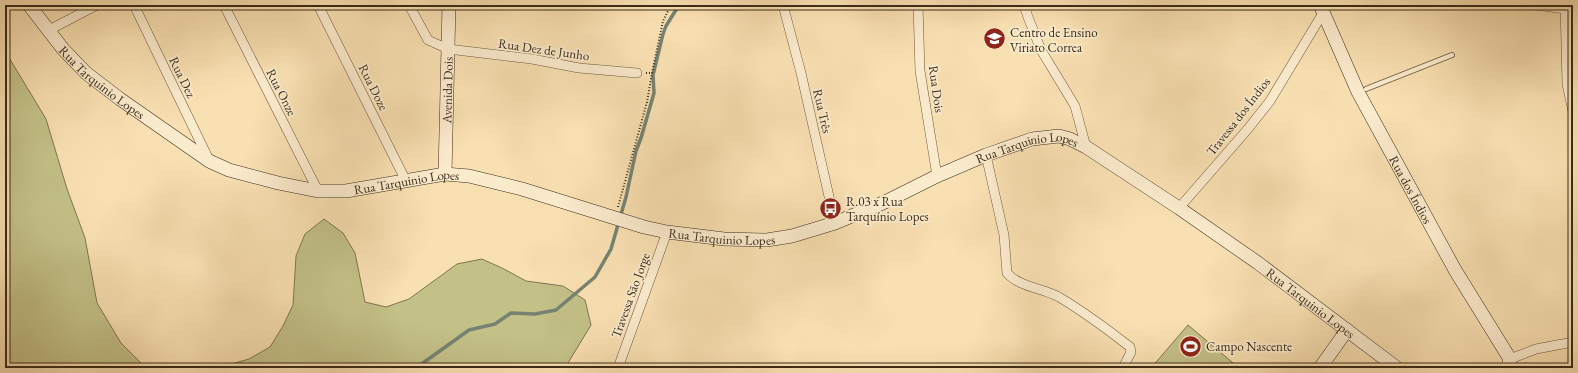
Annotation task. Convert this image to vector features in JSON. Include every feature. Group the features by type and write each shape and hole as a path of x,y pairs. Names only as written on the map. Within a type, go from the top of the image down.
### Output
{"main road":[{"name":"Rua Tarquinio Lopes","path":"29,5 74,62 108,90 209,161 229,170 271,182 318,191 346,191 445,174 469,176 515,187 667,232 724,240 767,240 792,236 835,223 885,202 937,176 986,155 1032,139 1059,136 1086,146 1179,208 1258,263 1396,368"},
{"name":"Avenida Dois","path":"445,174 449,5"},
{"name":"Rua dos Índios","path":"1322,9 1455,270 1509,363"},
{"path":"1320,368 1347,330"}],"street":[{"path":"49,30 98,5"},
{"name":"Rua Dez","path":"134,5 209,161"},
{"name":"Rua Onze","path":"224,5 318,191"},
{"name":"Rua Doze","path":"318,5 406,180"},
{"name":"Rua Dez de Junho","path":"410,5 428,40 448,49 579,68 637,73"},
{"name":"Rua Três","path":"783,5 801,73 835,223"},
{"name":"Rua Dois","path":"918,5 920,71 937,176"},
{"path":"1024,5 1041,50 1075,106 1086,146"},
{"path":"1536,5 1568,8 1567,78 1573,112"},
{"name":"Travessa dos Índios","path":"1179,208 1247,130 1270,101 1322,9"},
{"path":"986,155 1004,235 1007,273 1016,281 1057,296 1091,317 1130,347 1131,352 1123,368"},
{"name":"Travessa São Jorge","path":"618,368 667,232"},
{"path":"1509,363 1536,349 1573,342"}],"lane":[{"path":"1362,90 1452,55"}],"path":[{"path":"619,219 647,102 663,21 671,5"},
{"path":"637,73 652,73"}],"shaded area":[{"path":"5,51 46,119 67,189 85,238 97,303 121,343 146,368 5,368"},
{"path":"324,219 343,233 355,253 365,302 386,307 409,299 457,264 482,259 526,281 563,286 585,300 591,325 565,368 212,368 249,359 270,347 283,326 293,305 296,256 305,234"},
{"name":"Campo Nascente","path":"1188,325 1239,368 1151,368"}],"waterway":[{"path":"416,368 469,330 495,324 511,313 535,314 556,310 595,277 611,249 626,197 636,151 654,93 653,75 663,34 666,26 679,5"}],"place":[{"name":"Centro de Ensino Viriato Correa","path":"995,39"},
{"name":"R.03 x Rua Tarquínio Lopes","path":"831,208"},
{"name":"Campo Nascente","path":"1191,346"}]}
